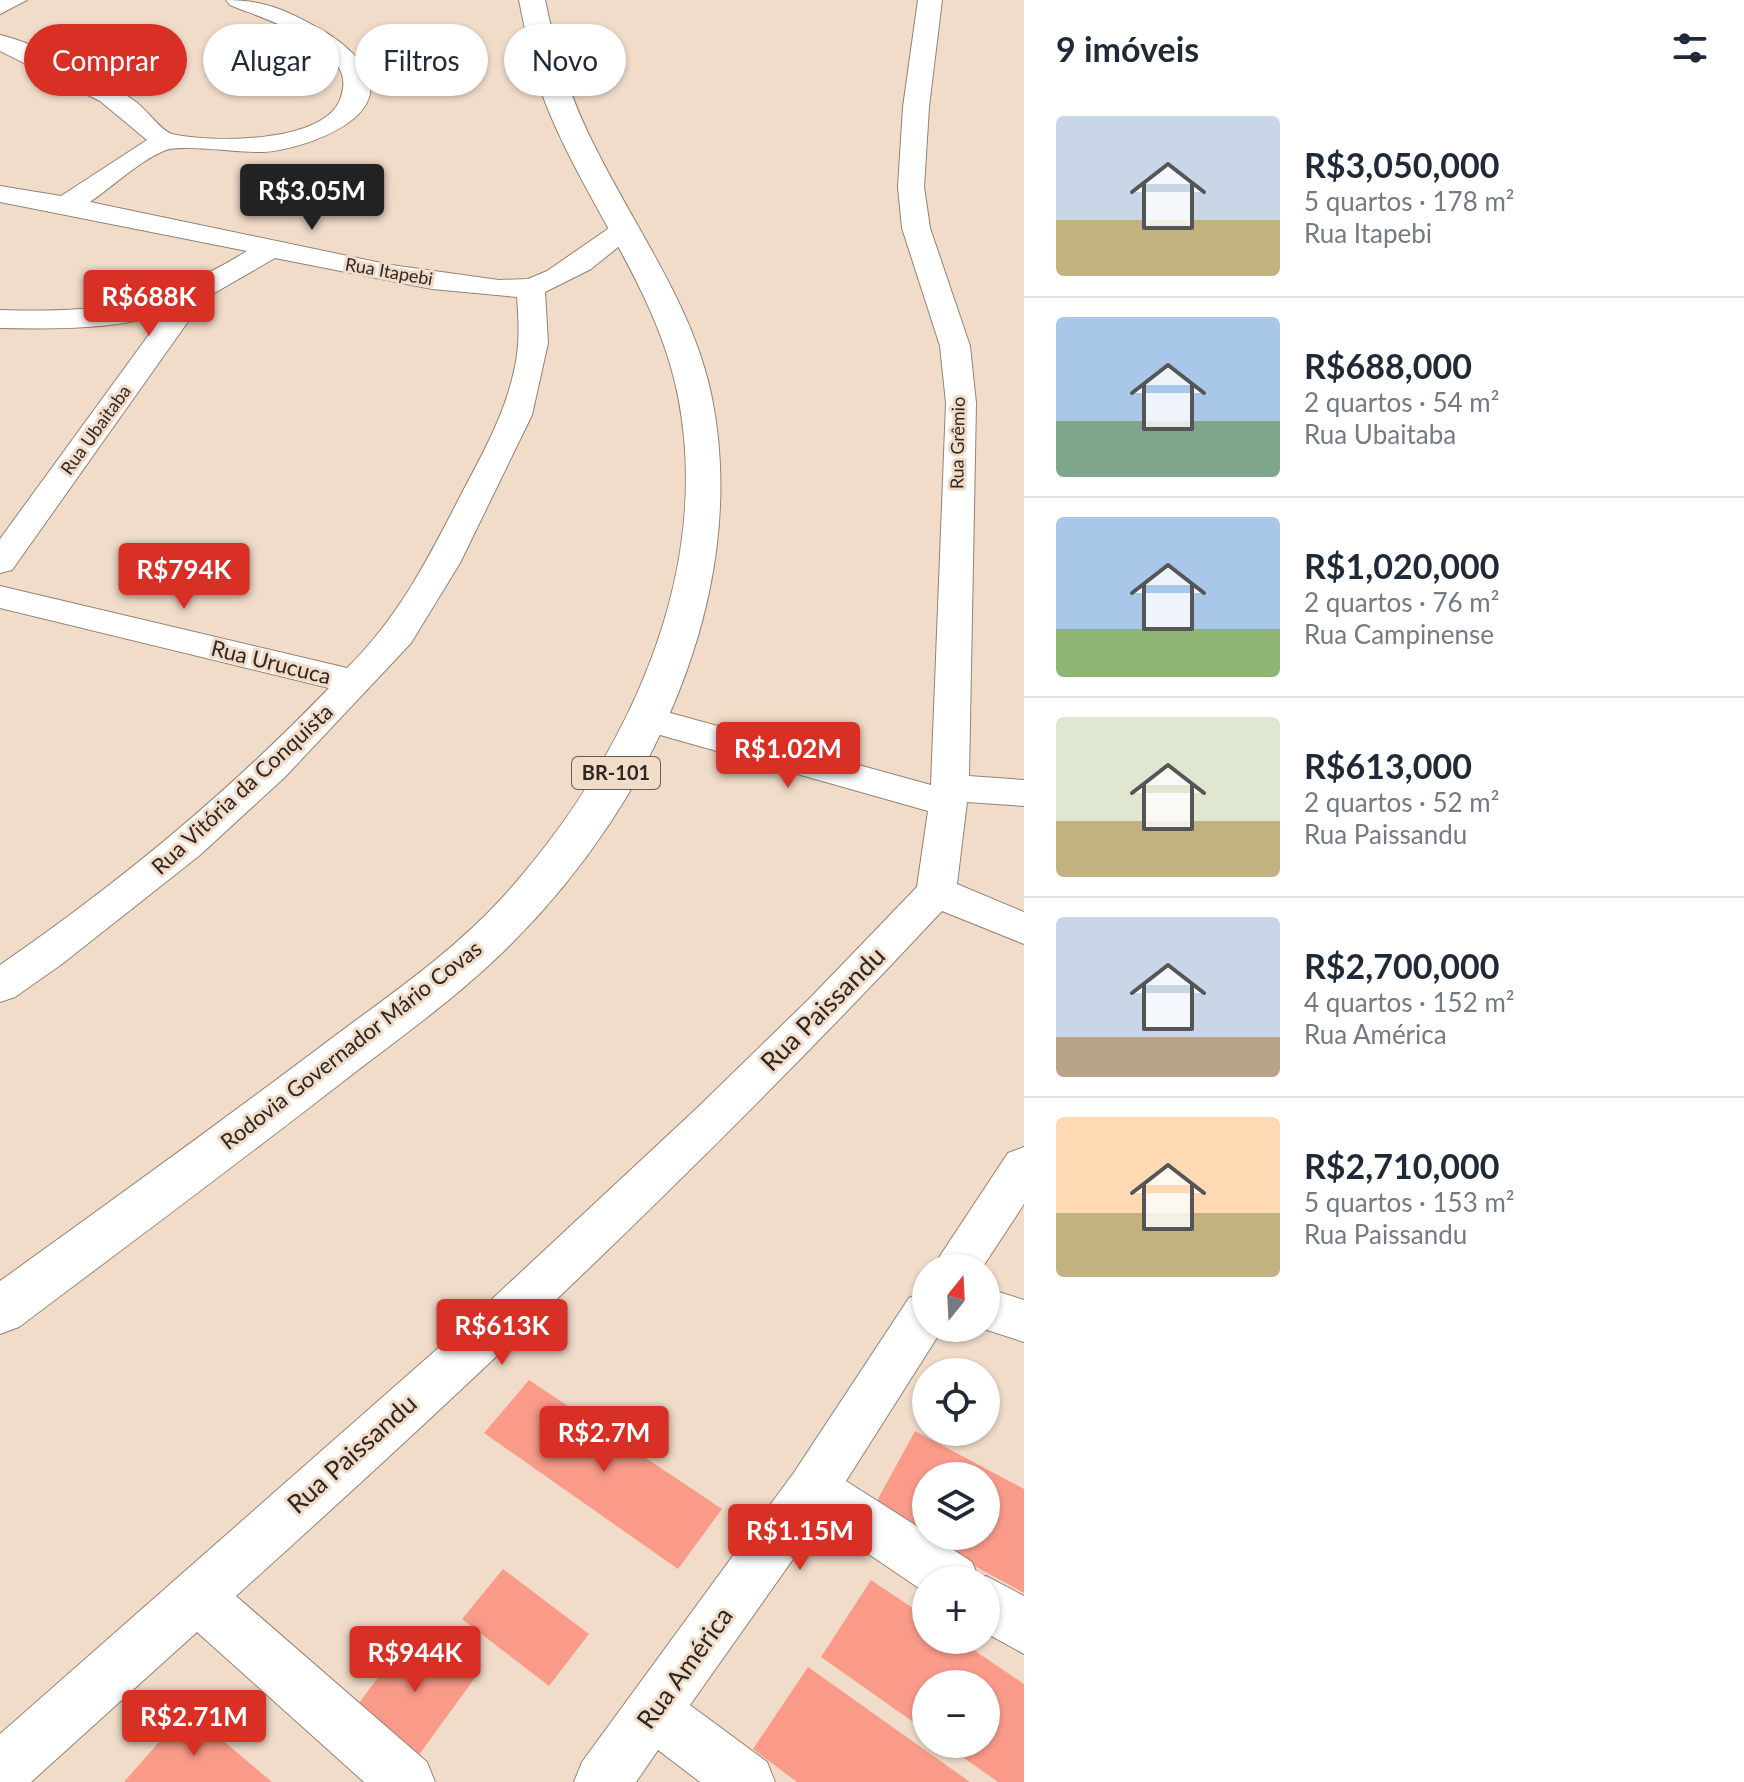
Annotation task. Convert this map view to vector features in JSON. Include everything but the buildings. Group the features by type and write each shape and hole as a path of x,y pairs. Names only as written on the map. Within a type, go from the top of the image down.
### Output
{"highway":[{"name":"Rodovia Governador Mário Covas","path":"0,1311 425,992 514,913 568,850 615,775 662,685 689,609 700,552 704,478 695,396 671,324 546,70 532,0"}],"street":[{"path":"0,7 15,0"},
{"path":"68,204 162,141 294,140 324,130 344,115 356,96 356,80 347,60 323,39 238,0"},
{"name":"Rua Grêmio","path":"930,0 911,187 916,228 955,346 961,403 949,795 936,892"},
{"path":"0,42 107,95 150,125 162,141"},
{"name":"Rua Itapebi","path":"0,194 68,204 419,279 530,288 571,270 625,230"},
{"path":"0,319 76,322 138,314 191,296 270,249"},
{"name":"Rua Vitória da Conquista","path":"0,986 73,936 195,839 310,733 398,636 432,583 506,439 530,378 536,326 530,288"},
{"name":"Rua Ubaitaba","path":"0,563 191,296"},
{"name":"Rua Urucuca","path":"0,597 355,682"},
{"path":"645,718 949,795 1024,793"},
{"path":"936,892 1024,929"},
{"name":"Rua Paissandu","path":"0,1772 567,1260 860,974 936,892"},
{"path":"965,1254 1024,1166"},
{"path":"1000,1313 1024,1321"},
{"name":"Rua América","path":"602,1782 813,1488 912,1335"},
{"path":"813,1488 932,1566"},
{"path":"196,1596 407,1782"},
{"path":"1000,1611 1024,1627"},
{"path":"653,1712 747,1782"}]}
